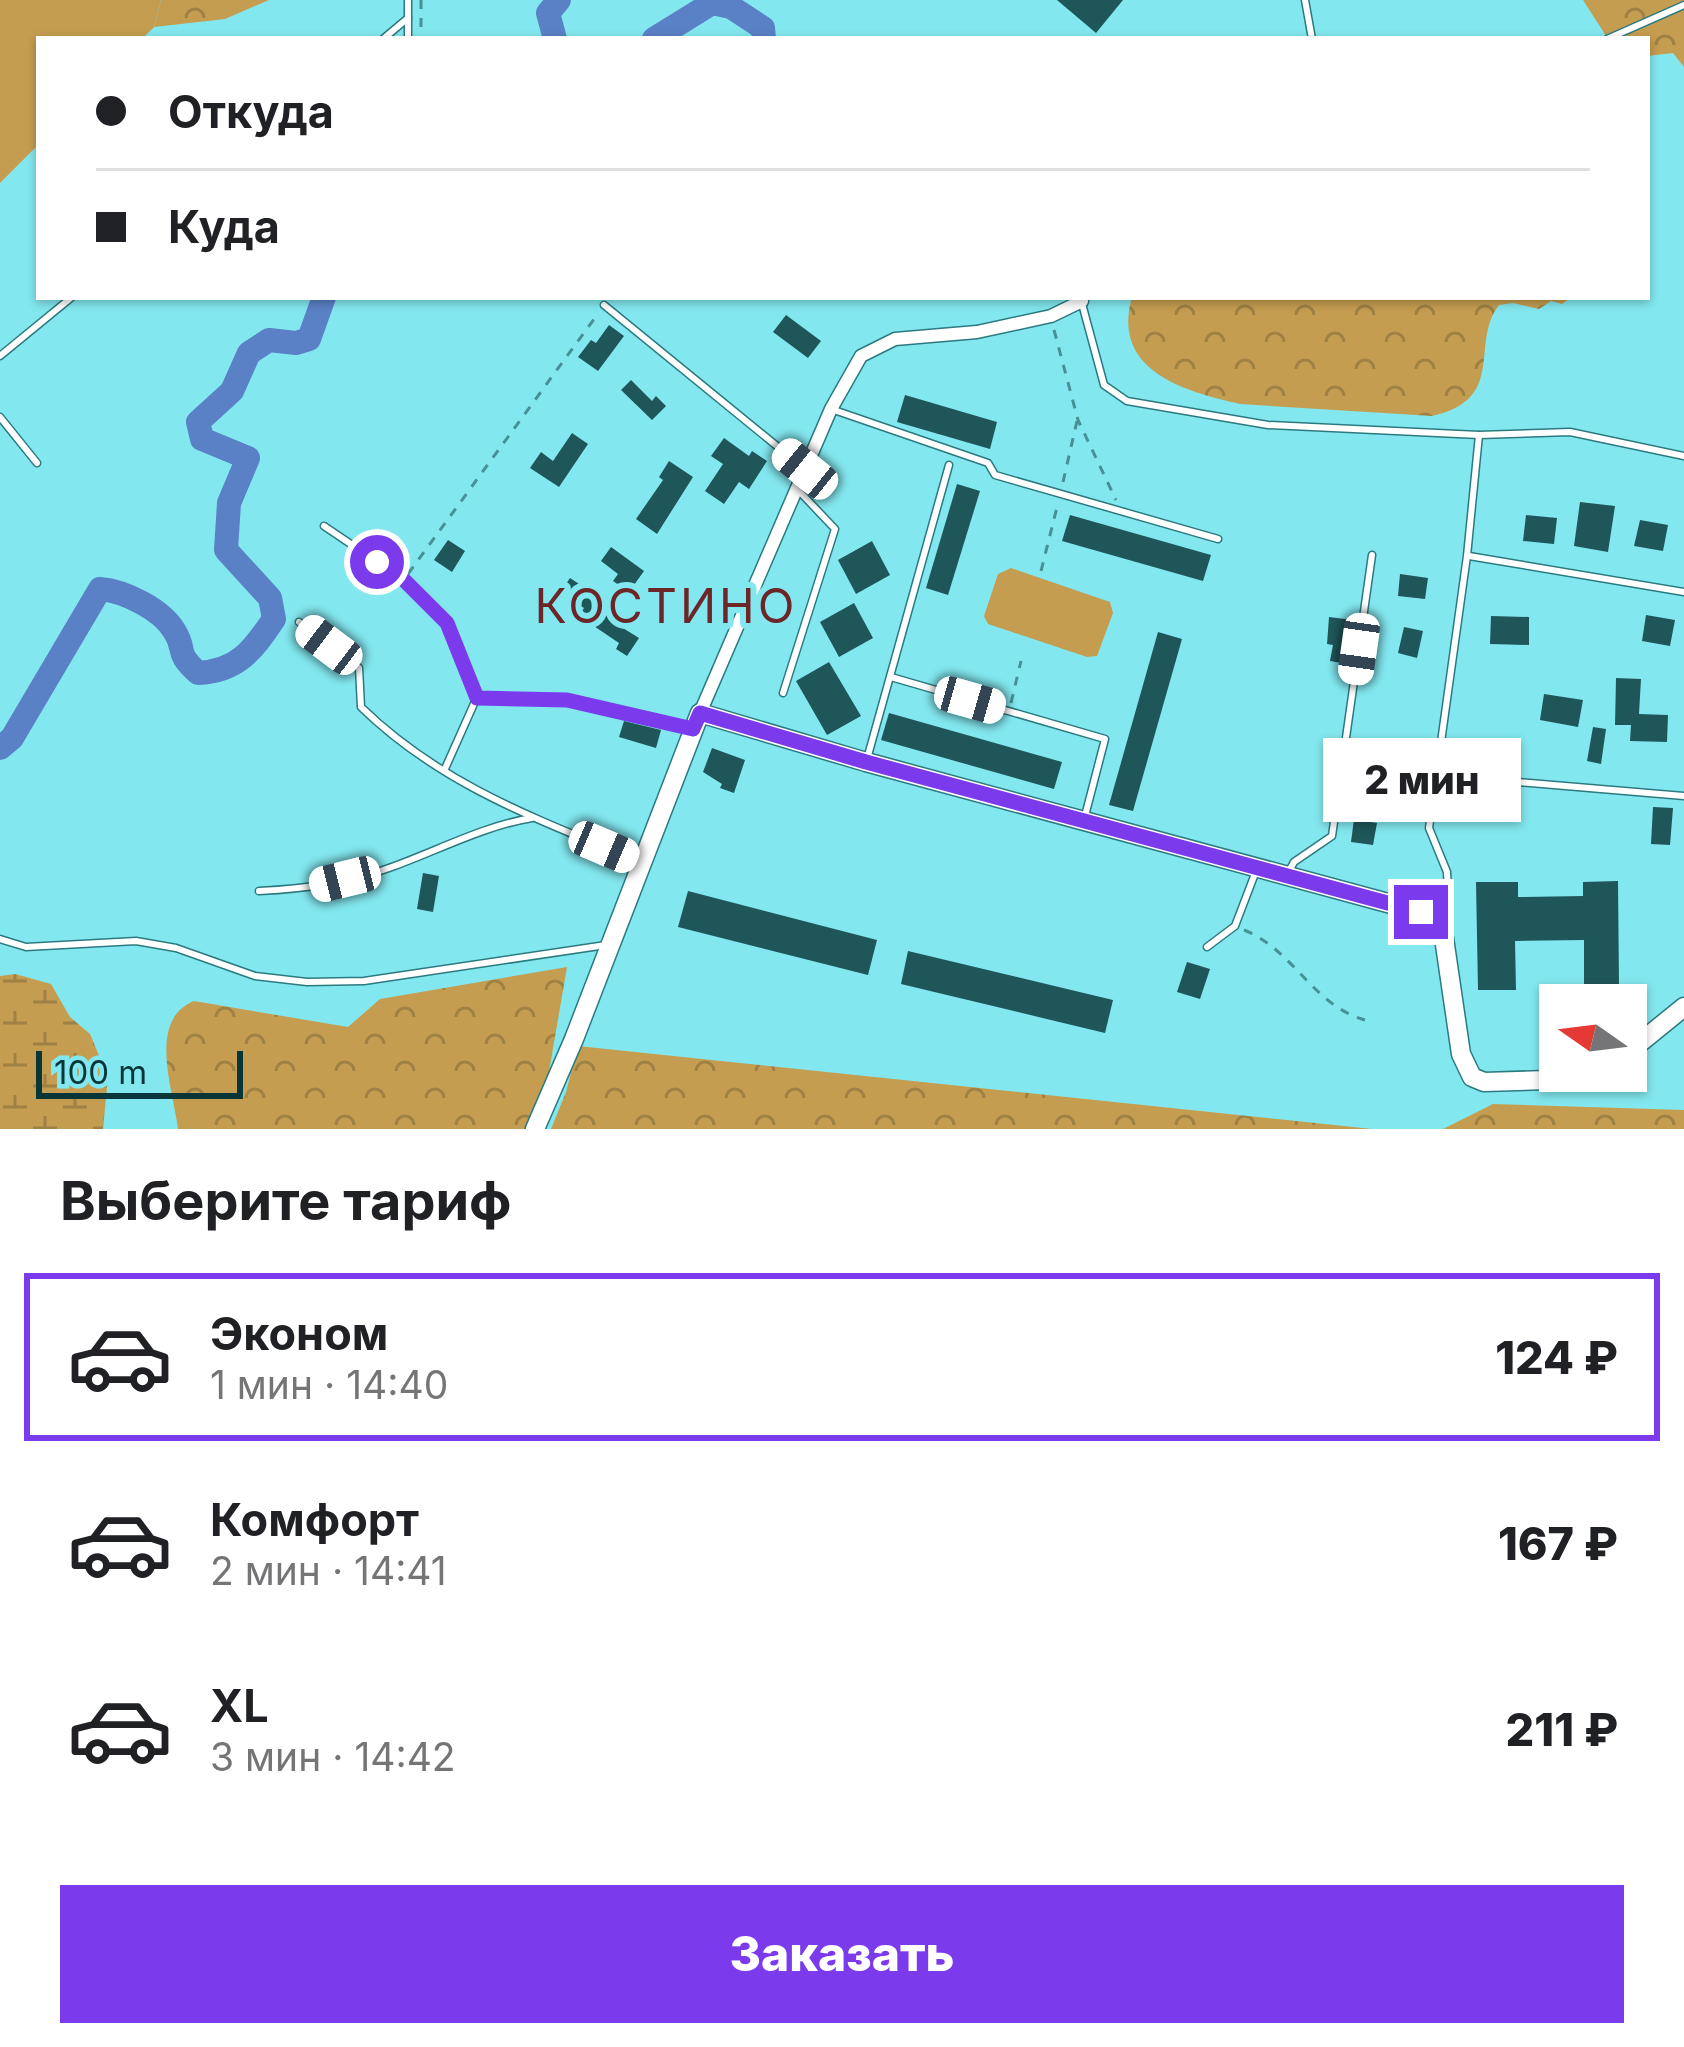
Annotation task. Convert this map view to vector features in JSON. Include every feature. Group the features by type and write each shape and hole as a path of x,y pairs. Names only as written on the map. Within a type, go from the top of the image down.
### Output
{"street":[{"path":"535,1129 696,721 831,409 861,356 895,339 977,332 1051,316 1079,300"},
{"path":"696,721 1084,819 1421,912 1436,923 1449,959 1461,1054 1472,1077 1484,1082 1539,1080"},
{"path":"1647,1037 1684,1007"}],"lane":[{"path":"408,0 408,36"},
{"path":"1305,0 1311,36"},
{"path":"1614,36 1684,5"},
{"path":"387,36 408,18"},
{"path":"0,356 67,300"},
{"path":"1083,300 1104,385 1127,401 1268,425 1479,435 1570,432 1684,455"},
{"path":"604,305 805,469"},
{"path":"831,409 988,463 995,475 1218,539"},
{"path":"0,417 38,464"},
{"path":"1449,912 1448,872 1429,828 1468,556 1479,435"},
{"path":"866,762 949,465"},
{"path":"782,693 835,529 797,489"},
{"path":"324,526 404,580 447,623 477,698 443,771"},
{"path":"1287,876 1294,862 1331,836 1372,555"},
{"path":"1468,556 1684,592"},
{"path":"298,622 359,668 361,707 400,745 534,818 640,862"},
{"path":"891,677 1105,739 1084,819"},
{"path":"477,698 567,700 696,721"},
{"path":"1436,775 1684,796"},
{"path":"260,892 306,889 384,870 507,822 534,818"},
{"path":"1207,946 1234,926 1257,868"},
{"path":"0,940 26,946 136,941 176,948 255,976 307,982 364,981 609,944"}],"path":[{"path":"421,0 421,36"},
{"path":"404,580 604,305"},
{"path":"1051,316 1078,420 1123,515"},
{"path":"1009,711 1021,661"},
{"path":"1234,926 1262,937 1340,1012 1365,1020"}],"green space":[{"path":"0,0 161,0 154,27 145,36 36,36 36,147 0,183"},
{"path":"161,0 269,0 225,19 154,27"},
{"path":"1583,0 1684,0 1684,67 1673,53 1650,56 1650,36 1606,36"},
{"path":"1132,300 1568,300 1562,304 1551,301 1539,309 1499,305 1491,320 1479,384 1455,408 1432,416 1240,404 1196,392 1156,373 1142,360 1128,322"},
{"path":"1011,568 1110,602 1113,613 1097,656 1087,657 988,624 984,616 998,574"},
{"path":"567,967 546,1089 527,1129 178,1129 167,1039 180,1010 194,1001 348,1027 380,999"},
{"path":"15,974 51,984 70,1017 90,1034 108,1077 103,1129 0,1129 0,976"},
{"path":"578,1046 1372,1129 551,1129"},
{"path":"1493,1104 1684,1110 1684,1129 1443,1129"}],"building":[{"path":"1057,0 1123,0 1096,33"},
{"path":"786,315 821,341 808,358 773,332"},
{"path":"609,325 624,336 598,371 578,357"},
{"path":"631,380 652,401 656,396 666,406 652,420 621,390"},
{"path":"905,395 997,422 990,449 897,422"},
{"path":"572,433 588,444 559,487 530,468 541,452 553,461"},
{"path":"724,438 749,456 752,451 767,461 749,489 739,482 724,504 705,491 723,464 711,456"},
{"path":"669,461 693,477 657,534 636,519 663,480 659,477"},
{"path":"957,484 980,491 948,595 926,588"},
{"path":"1580,502 1615,506 1608,552 1574,546"},
{"path":"1070,515 1211,555 1203,581 1062,541"},
{"path":"1526,515 1557,518 1554,544 1523,541"},
{"path":"1640,520 1668,525 1663,551 1634,546"},
{"path":"448,540 465,551 452,572 434,560"},
{"path":"872,541 890,575 856,594 838,560"},
{"path":"611,547 644,571 629,592 613,581 618,574 601,561"},
{"path":"1400,574 1428,578 1425,599 1398,596"},
{"path":"570,578 625,614 618,625 639,638 627,656 616,649 619,643 579,616 584,608 574,602 578,596 564,587"},
{"path":"854,603 873,638 839,657 820,622"},
{"path":"1646,615 1675,620 1670,646 1642,641"},
{"path":"1491,616 1529,617 1529,645 1490,644"},
{"path":"1329,617 1353,620 1348,664 1330,661"},
{"path":"1404,627 1423,631 1417,658 1398,653"},
{"path":"1158,632 1182,639 1133,811 1109,805"},
{"path":"829,662 861,716 827,735 796,681"},
{"path":"1616,678 1641,679 1639,714 1668,715 1667,742 1630,741 1631,725 1615,725"},
{"path":"1544,694 1583,700 1578,727 1540,720"},
{"path":"889,713 1062,762 1054,789 881,740"},
{"path":"624,721 661,730 656,748 619,737"},
{"path":"1593,727 1606,729 1601,764 1587,761"},
{"path":"712,748 745,760 734,793 720,788 722,784 703,772"},
{"path":"1653,807 1673,808 1670,845 1651,844"},
{"path":"1354,819 1377,823 1373,845 1351,842"},
{"path":"423,873 439,876 433,912 417,909"},
{"path":"1618,881 1619,984 1584,984 1584,940 1515,941 1516,990 1478,990 1476,882 1518,882 1518,897 1583,896 1583,882"},
{"path":"688,891 877,940 868,975 678,927"},
{"path":"908,951 1113,1000 1105,1033 901,984"},
{"path":"1187,962 1210,969 1200,999 1177,992"}],"waterway":[{"path":"554,36 548,13 559,0"},
{"path":"659,36 712,3 731,7 763,28 764,36"},
{"path":"0,748 12,738 100,589 131,597 161,616 198,673 234,663 274,619 270,598 226,550 229,503 248,458 202,439 198,422 232,391 249,353 269,340 296,343 309,339 323,300"}],"district":[{"name":"КОСТИНО","path":"666,606"}],"route":[{"path":"377,562 404,580 447,623 477,698 567,700 693,729 700,713 1421,912"}]}
